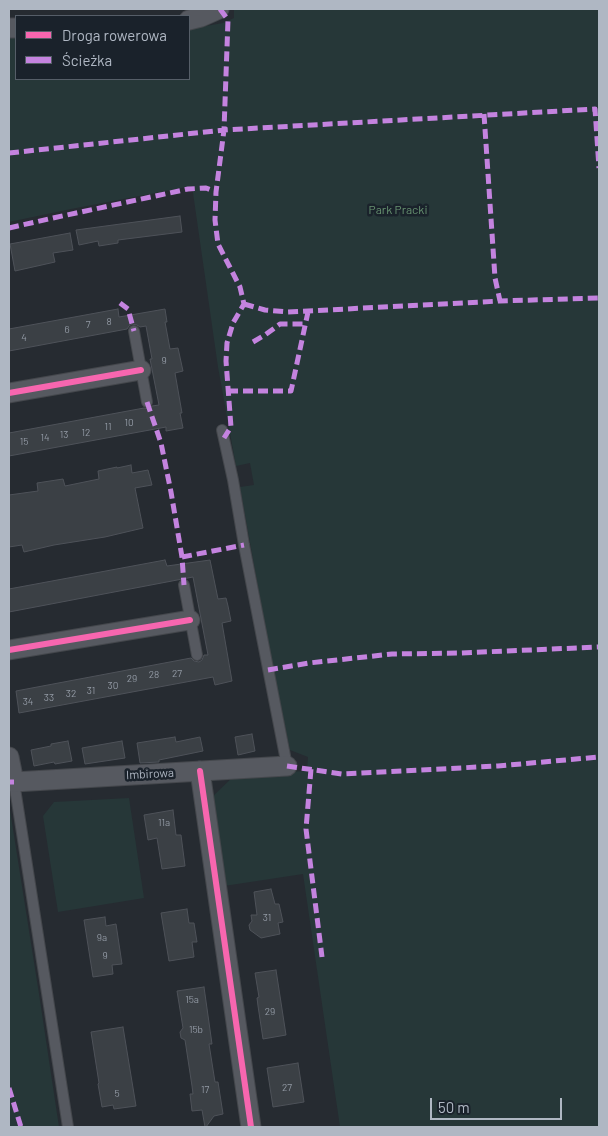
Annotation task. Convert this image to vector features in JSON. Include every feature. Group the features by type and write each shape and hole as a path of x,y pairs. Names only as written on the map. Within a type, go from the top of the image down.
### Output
{"street":[{"path":"190,20 218,9"},
{"path":"9,393 141,370"},
{"path":"9,650 190,620"},
{"path":"9,757 14,782"},
{"name":"Imbirowa","path":"14,782 287,766"},
{"path":"200,771 251,1127"}],"lane":[{"path":"134,331 147,402"},
{"path":"222,430 287,766"},
{"path":"184,585 197,655"},
{"path":"14,782 68,1127"}],"green space":[{"name":"Park Pracki","path":"234,9 599,9 599,1127 340,1127 303,874 224,886 211,798 236,774 307,771 308,757 290,750 271,659 240,487 254,485 250,463 236,466 218,367 192,186 9,222 9,36 15,36 15,80 190,80 190,29 223,23 234,18"},
{"path":"129,798 144,898 58,912 43,816 54,802"},
{"path":"9,804 39,994 59,1127 9,1127"}],"building":[{"path":"180,216 182,232 118,240 118,243 99,246 98,241 79,245 76,230"},
{"path":"70,233 73,250 53,253 55,262 15,271 10,244"},
{"path":"118,309 119,317 165,309 167,322 165,322 170,349 178,348 183,371 175,373 183,428 166,431 166,427 9,456 9,433 144,408 149,409 152,406 159,405 146,326 140,327 132,324 127,329 9,351 9,329"},
{"path":"131,465 132,473 148,470 152,485 135,488 143,528 24,552 22,545 9,547 9,495 38,491 37,483 63,479 65,486 99,479 98,471"},
{"path":"165,560 167,566 210,560 218,599 226,598 231,621 222,623 232,681 215,685 213,677 19,713 16,691 191,658 199,662 204,655 208,655 193,577 9,612 9,589"},
{"path":"252,734 255,751 238,755 235,737"},
{"path":"175,737 176,742 200,737 203,751 159,760 159,762 140,763 137,743"},
{"path":"68,741 72,761 34,766 31,750"},
{"path":"122,741 125,758 85,764 82,748"},
{"path":"173,810 176,835 181,835 185,866 162,869 157,838 148,840 144,815"},
{"path":"271,889 275,904 279,904 283,922 278,923 280,934 261,938 250,930 249,925 252,921 251,915 257,915 254,892"},
{"path":"187,909 189,923 194,923 197,942 192,942 194,957 169,961 161,913"},
{"path":"105,917 106,926 116,924 122,964 112,965 113,974 93,977 84,920"},
{"path":"276,970 286,1035 263,1039 255,973"},
{"path":"204,987 212,1044 209,1044 215,1082 218,1082 223,1114 214,1116 206,1127 202,1110 192,1111 190,1094 193,1094 192,1086 185,1040 181,1038 180,1032 183,1028 177,991"},
{"path":"123,1027 136,1106 114,1109 113,1105 102,1107 91,1032"},
{"path":"298,1063 304,1102 273,1107 267,1068"}],"marked path":[{"path":"220,9 228,20 224,130 216,192 215,220 218,244 240,287 244,304 233,323 227,343 226,361 231,427 224,438"},
{"path":"9,153 224,130 595,109 599,168"},
{"path":"484,114 495,278 500,301"},
{"path":"9,228 188,189 206,188 216,192"},
{"path":"244,304 265,310 288,312 599,298"},
{"path":"120,303 128,309 134,331"},
{"path":"228,391 291,391 308,312"},
{"path":"253,342 280,324 306,324"},
{"path":"147,402 161,443 171,492 182,557 184,585"},
{"path":"182,557 244,545"},
{"path":"268,670 309,663 392,654 599,647"},
{"path":"287,766 342,774 498,766 599,757"},
{"path":"311,769 306,829 322,957"},
{"path":"9,782 14,782"},
{"path":"9,1088 21,1127"}],"cycle path":[{"path":"9,393 141,370"},
{"path":"9,650 190,620"},
{"path":"200,771 251,1127"}]}
